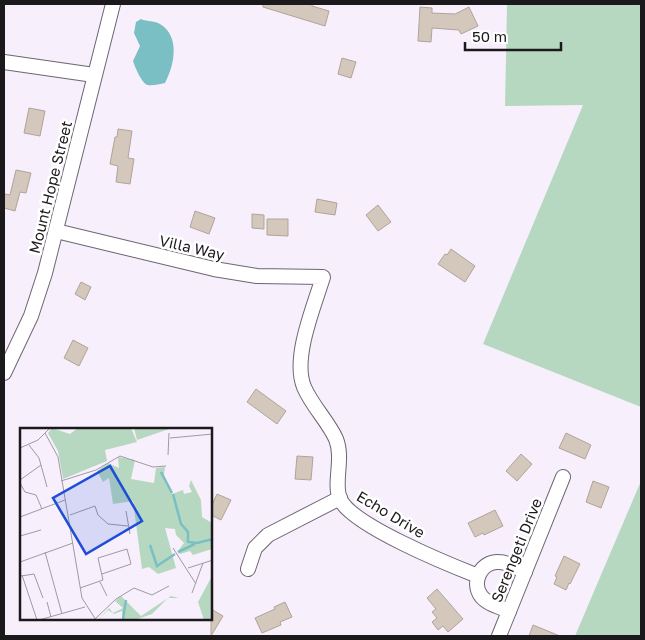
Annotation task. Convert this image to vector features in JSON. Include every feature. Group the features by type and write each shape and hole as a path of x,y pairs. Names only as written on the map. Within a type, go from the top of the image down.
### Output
{"street":[{"name":"Mount Hope Street","path":"4,373 34,309 56,231 113,4"},
{"path":"4,62 94,75"},
{"name":"Villa Way","path":"56,231 214,270 257,276 323,277"},
{"name":"Echo Drive","path":"323,277 302,348 300,375 304,387 330,428 338,445 340,455 338,487 340,498 352,513 398,540 478,576"},
{"name":"Serengeti Drive","path":"499,636 563,477"},
{"path":"248,569 255,548 268,535 340,498"},
{"path":"509,611 486,600 481,595 478,588 478,576 484,567 491,563 499,562 525,572"}],"green space":[{"path":"507,4 637,4 641,6 641,407 483,344 583,105 505,106"},
{"path":"641,481 641,636 575,636"}],"water":[{"path":"141,19 160,24 171,36 174,52 173,60 165,83 146,84 143,82 134,64 133,61 140,46 134,33 136,22"}],"building":[{"path":"263,4 312,4 312,6 329,11 325,26 263,7"},
{"path":"420,7 432,8 432,13 455,14 469,7 478,26 461,34 459,30 432,28 431,42 418,41"},
{"path":"342,58 356,62 351,78 338,74"},
{"path":"29,108 45,111 40,136 24,133"},
{"path":"118,129 132,131 128,158 134,159 130,184 116,182 118,166 110,164"},
{"path":"16,170 31,173 26,193 20,192 15,211 4,208 4,200 5,194 10,195"},
{"path":"317,199 337,203 335,215 315,212"},
{"path":"378,205 391,222 378,231 366,215"},
{"path":"195,211 215,218 209,234 190,227"},
{"path":"252,214 264,215 264,229 252,228"},
{"path":"267,219 288,219 288,236 267,235"},
{"path":"451,249 475,266 465,282 438,264"},
{"path":"81,282 91,287 85,300 75,294"},
{"path":"73,340 88,348 79,366 64,358"},
{"path":"256,389 286,411 277,424 247,402"},
{"path":"566,433 591,445 585,459 559,448"},
{"path":"521,454 532,464 517,481 506,471"},
{"path":"297,456 313,457 311,480 295,479"},
{"path":"593,481 609,487 601,508 586,502"},
{"path":"217,494 231,500 221,520 212,516 212,505"},
{"path":"495,510 503,526 475,537 468,523"},
{"path":"564,556 580,564 566,590 554,584 557,577 555,576"},
{"path":"437,589 463,619 448,632 443,626 438,630 432,622 437,618 432,612 436,609 427,598"},
{"path":"285,602 292,617 280,622 281,625 262,633 255,618"},
{"path":"212,610 223,616 211,636 211,620"},
{"path":"533,625 560,636 529,636"}]}
